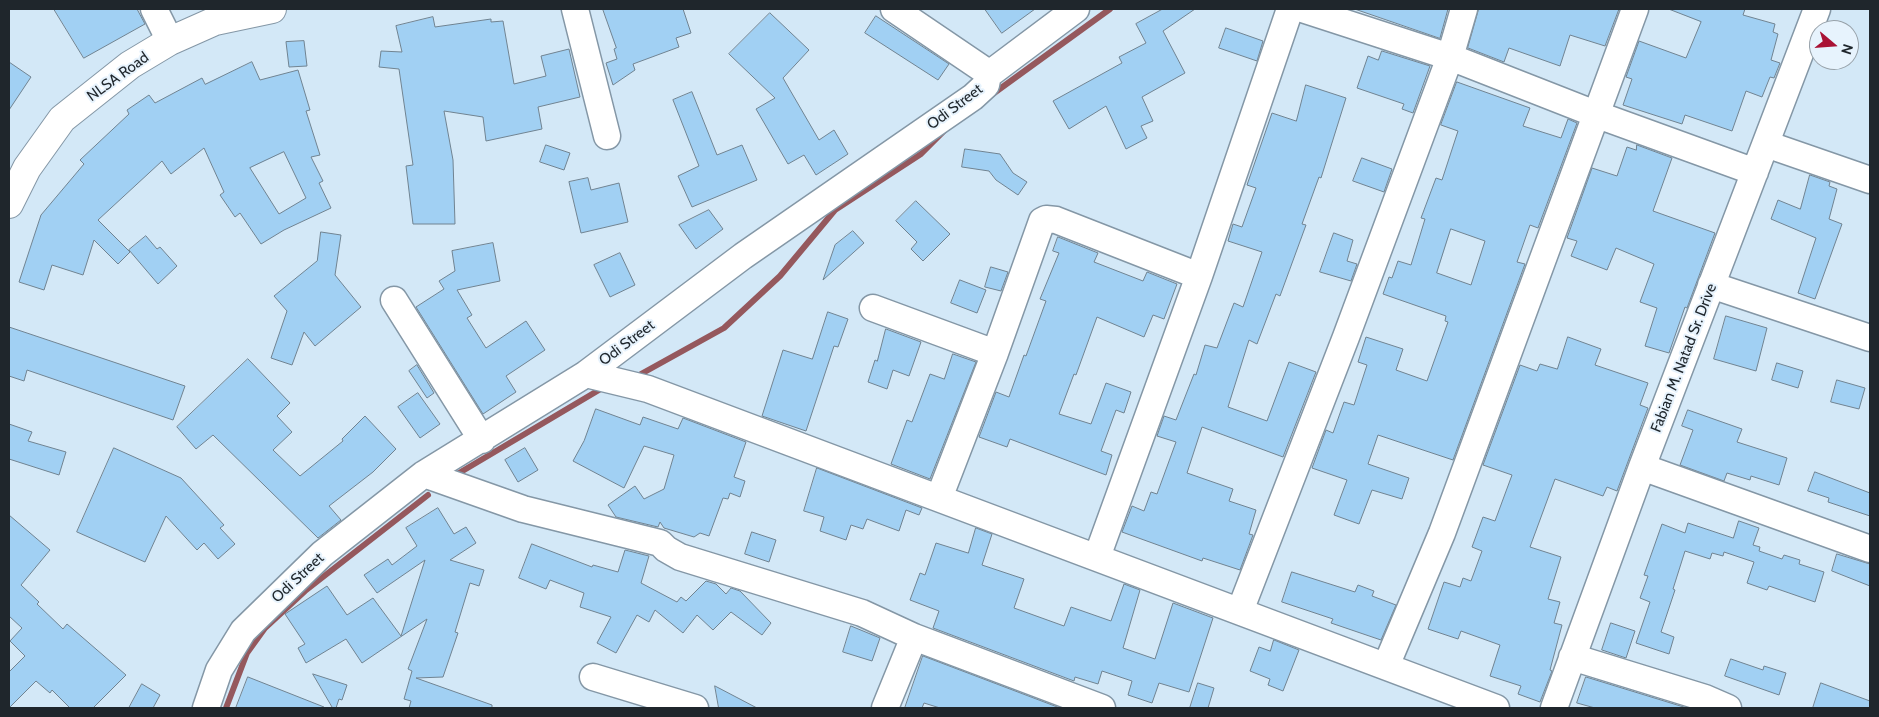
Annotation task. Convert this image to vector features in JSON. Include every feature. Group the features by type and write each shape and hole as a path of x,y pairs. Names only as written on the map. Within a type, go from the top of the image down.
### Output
{"main road":[{"name":"NLSA Road","path":"9,204 27,168 62,120 130,65 170,41 215,21 272,9"}],"street":[{"path":"154,9 170,41"},
{"path":"574,9 607,136"},
{"name":"Odi Street","path":"206,708 219,670 243,631 322,554 424,474 482,440 586,374 743,256 973,97 986,85 988,75 894,9"},
{"path":"988,75 1076,9"},
{"path":"1097,557 1199,276 1290,9"},
{"path":"1302,9 1450,57 1598,115 1754,172"},
{"path":"1240,611 1346,337 1450,57 1464,9"},
{"path":"1386,666 1442,533 1598,115 1635,9"},
{"name":"Fabian M. Natad Sr. Drive","path":"1554,708 1642,467 1817,9"},
{"path":"1766,144 1870,180"},
{"path":"939,498 995,353 1040,225 1046,219 1056,220 1199,276"},
{"path":"1711,285 1870,338"},
{"path":"394,300 482,440"},
{"path":"873,308 995,353"},
{"path":"586,374 648,390 1496,708"},
{"path":"1642,467 1870,549"},
{"path":"424,474 523,509 660,543 680,557 862,613 914,637 1102,708"},
{"path":"886,708 914,637"},
{"path":"1572,657 1711,705"},
{"path":"593,677 695,708"}],"building":[{"path":"54,9 137,9 145,24 84,58"},
{"path":"603,9 683,9 691,33 676,38 679,47 633,64 635,70 613,85 606,63 617,59 614,49 616,48"},
{"path":"985,9 1035,9 1002,33"},
{"path":"1163,9 1195,9 1163,31 1185,73 1142,97 1153,121 1141,126 1147,138 1126,149 1106,106 1069,129 1053,101 1122,63 1119,57 1146,43 1136,24"},
{"path":"1355,9 1448,9 1440,38"},
{"path":"1479,9 1619,9 1605,46 1570,35 1560,66 1509,48 1504,62 1468,48"},
{"path":"1669,9 1745,9 1743,15 1775,24 1773,32 1778,34 1771,60 1780,63 1774,78 1770,77 1762,97 1746,91 1732,131 1685,115 1682,124 1623,105 1632,79 1626,77 1639,41 1686,58 1701,22"},
{"path":"770,13 809,50 783,78 819,140 834,130 848,154 816,175 804,155 788,164 756,109 775,98 729,54"},
{"path":"876,16 949,64 938,80 865,33"},
{"path":"433,17 435,27 491,19 491,22 503,21 514,84 546,76 541,56 569,49 580,97 538,107 542,129 486,141 483,117 444,111 453,160 455,224 413,224 406,166 413,165 399,69 379,67 381,51 402,52 396,26"},
{"path":"1226,28 1263,41 1257,61 1219,48"},
{"path":"304,41 307,66 289,67 286,42"},
{"path":"1382,51 1430,66 1413,113 1402,109 1404,104 1357,88 1368,56 1378,60"},
{"path":"9,62 31,77 9,110"},
{"path":"252,62 260,80 298,70 310,110 306,111 320,155 311,157 323,181 319,183 331,208 284,230 261,244 240,213 235,217 220,195 224,192 204,148 171,174 162,161 98,220 130,252 118,264 94,240 83,275 52,265 44,290 19,282 41,215 84,164 80,160 129,114 127,110 149,95 155,103 202,78 205,84","holes":["284,152 306,198 279,214 250,168"]},
{"path":"1457,82 1530,108 1523,126 1561,138 1568,119 1577,123 1538,228 1530,225 1517,262 1525,264 1453,460 1378,435 1368,464 1409,478 1402,499 1372,490 1359,524 1334,515 1347,480 1312,468 1326,430 1333,433 1344,402 1354,405 1367,365 1358,362 1366,337 1403,349 1396,370 1427,381 1448,322 1445,321 1446,316 1383,294 1389,277 1392,278 1398,261 1411,265 1425,219 1421,218 1436,178 1442,180 1458,131 1441,125","holes":["1451,229 1485,241 1471,285 1437,273"]},
{"path":"1306,85 1346,98 1321,178 1319,177 1302,224 1306,225 1280,296 1276,294 1257,344 1249,340 1228,407 1267,421 1289,362 1316,372 1283,457 1202,427 1187,473 1233,489 1229,501 1256,510 1249,534 1253,535 1240,570 1203,558 1202,561 1122,532 1132,506 1144,511 1151,492 1157,494 1176,442 1157,436 1164,416 1176,420 1194,374 1196,375 1205,345 1217,348 1234,303 1243,307 1262,252 1228,241 1233,224 1242,227 1256,188 1247,185 1272,113 1296,121"},
{"path":"692,92 717,155 742,145 757,180 692,207 678,176 699,166 673,100"},
{"path":"546,145 570,153 564,170 540,162"},
{"path":"1637,145 1672,158 1653,211 1715,233 1687,308 1685,307 1669,353 1645,346 1657,308 1640,302 1654,264 1616,248 1607,270 1571,256 1577,241 1567,238 1592,168 1617,176 1627,147 1636,150"},
{"path":"965,149 1000,154 1013,173 1027,182 1018,195 996,180 989,171 962,167"},
{"path":"1362,158 1392,169 1384,192 1353,181"},
{"path":"1810,175 1830,182 1829,186 1837,189 1829,219 1842,224 1815,299 1798,293 1816,238 1771,219 1778,200 1800,209"},
{"path":"588,178 591,190 619,183 628,222 581,233 569,182"},
{"path":"916,201 950,234 923,261 911,249 917,242 896,221"},
{"path":"709,210 723,229 696,249 679,225"},
{"path":"853,231 864,243 823,280 835,245"},
{"path":"321,232 341,235 335,275 361,307 315,346 304,332 292,365 271,358 287,311 274,296 317,261"},
{"path":"1334,233 1353,240 1347,261 1357,264 1351,281 1320,272"},
{"path":"146,236 157,249 160,247 177,266 158,284 129,250"},
{"path":"1058,237 1098,253 1094,262 1143,281 1147,272 1177,284 1164,319 1153,315 1144,337 1097,317 1076,375 1074,374 1059,414 1091,424 1106,383 1131,392 1124,413 1116,410 1101,451 1112,455 1106,475 1010,439 1007,447 979,437 996,392 1009,397 1024,355 1026,356 1046,301 1040,299 1059,253 1053,251"},
{"path":"493,243 500,281 457,290 472,315 467,318 486,348 526,321 545,350 506,376 516,392 483,414 416,307 444,289 439,281 455,271 452,251"},
{"path":"620,253 635,285 610,297 594,265"},
{"path":"991,267 1008,272 1001,291 985,287"},
{"path":"960,280 986,290 977,313 951,303"},
{"path":"828,312 848,319 838,347 834,346 806,431 762,416 783,350 812,359"},
{"path":"1726,316 1767,328 1756,371 1714,359"},
{"path":"9,327 185,386 173,420 27,370 24,381 9,376"},
{"path":"886,329 921,342 909,376 893,370 887,389 868,382 875,360 877,361"},
{"path":"1568,337 1601,349 1595,365 1648,383 1640,405 1648,408 1617,491 1607,487 1603,496 1555,479 1530,547 1561,557 1548,599 1560,602 1554,623 1562,625 1550,670 1552,671 1540,702 1518,694 1521,686 1490,676 1500,645 1461,631 1458,639 1428,629 1444,582 1460,587 1463,578 1471,581 1482,551 1472,547 1483,517 1495,521 1512,475 1483,465 1520,365 1537,371 1540,364 1557,369"},
{"path":"953,354 976,362 930,479 891,464 907,420 912,422 930,374 944,379"},
{"path":"248,359 290,403 277,416 292,432 273,450 300,476 343,441 342,439 365,416 396,449 373,472 329,506 341,520 318,538 213,435 196,449 177,427"},
{"path":"1777,363 1803,371 1798,388 1772,380"},
{"path":"417,365 434,393 427,398 409,371"},
{"path":"1837,380 1865,388 1859,409 1831,402"},
{"path":"418,393 440,424 420,438 398,407"},
{"path":"596,409 640,425 643,417 678,429 683,418 746,442 734,477 745,481 740,497 730,493 728,499 723,498 709,536 700,533 694,537 664,528 660,522 658,527 616,517 608,505 635,486 644,499 664,489 674,455 644,446 624,488 573,461 584,441"},
{"path":"1688,410 1742,429 1737,442 1787,458 1779,485 1751,476 1750,480 1727,473 1724,481 1680,465 1693,430 1682,426"},
{"path":"9,424 32,432 28,441 66,452 59,475 9,459"},
{"path":"114,448 181,478 224,525 220,528 235,544 218,559 204,543 197,550 166,516 145,562 77,532"},
{"path":"525,448 538,470 518,482 505,460"},
{"path":"817,468 922,508 919,515 906,510 899,531 867,519 863,529 851,525 846,540 820,531 824,517 804,511"},
{"path":"1815,472 1870,493 1870,516 1828,502 1829,498 1808,491"},
{"path":"438,508 454,534 466,527 476,543 450,560 484,570 479,586 470,583 455,632 458,633 443,677 416,678 492,705 492,708 409,708 411,701 404,699 412,671 408,669 427,619 362,663 346,639 306,663 298,648 305,644 285,614 327,586 347,615 373,598 401,636 425,560 377,593 364,575 388,559 392,565 417,546 406,528"},
{"path":"9,515 50,550 21,585 39,602 37,604 63,629 67,624 126,675 93,708 70,708 52,690 50,693 36,681 9,708 9,672 25,656 10,641 22,628 9,616"},
{"path":"1739,521 1759,528 1753,545 1760,547 1759,551 1782,559 1784,555 1800,560 1799,564 1824,572 1815,602 1769,586 1767,590 1747,583 1754,562 1724,552 1723,556 1712,553 1710,559 1685,551 1661,632 1674,637 1669,654 1636,643 1650,602 1640,598 1648,576 1644,575 1662,524 1685,533 1688,523 1733,538"},
{"path":"976,528 992,534 982,565 1024,579 1014,608 1064,626 1071,607 1111,621 1124,584 1140,590 1123,648 1155,659 1173,603 1213,618 1189,692 1159,683 1152,703 1128,695 1132,681 1102,671 1098,684 1075,677 1074,681 933,628 939,611 910,600 920,573 925,575 936,543 968,553"},
{"path":"752,532 776,540 769,562 745,554"},
{"path":"532,544 592,567 593,565 618,572 625,550 649,556 641,583 677,602 681,597 686,601 706,581 716,584 726,594 731,588 740,591 771,623 762,635 731,612 713,630 697,615 683,633 655,610 649,622 637,615 616,653 597,643 611,617 580,607 584,593 550,580 546,589 519,578"},
{"path":"1837,554 1870,564 1870,586 1832,571"},
{"path":"1292,572 1355,592 1358,585 1374,591 1372,596 1396,605 1381,640 1331,623 1333,619 1282,602"},
{"path":"1611,623 1635,631 1626,658 1602,650"},
{"path":"851,626 880,638 872,661 843,652"},
{"path":"1274,640 1299,650 1283,691 1268,685 1270,679 1250,671 1259,647 1270,651"},
{"path":"923,656 1060,708 940,708 924,703 922,708 905,708"},
{"path":"1731,659 1763,670 1764,666 1786,673 1779,695 1725,676"},
{"path":"313,674 347,685 342,700 339,699 336,708 333,708"},
{"path":"248,677 324,707 324,708 236,708"},
{"path":"1586,677 1687,708 1595,708 1577,703"},
{"path":"1198,683 1214,688 1208,708 1190,708"},
{"path":"1821,683 1870,701 1870,708 1813,708"},
{"path":"142,684 160,695 153,708 129,708"},
{"path":"715,686 757,708 719,708"}],"waterway":[{"path":"990,96 1110,9"},
{"path":"641,374 724,328 780,276 835,210 921,154 944,131"},
{"path":"454,476 604,387"},
{"path":"226,708 247,653 265,628 305,591 428,495"}]}
